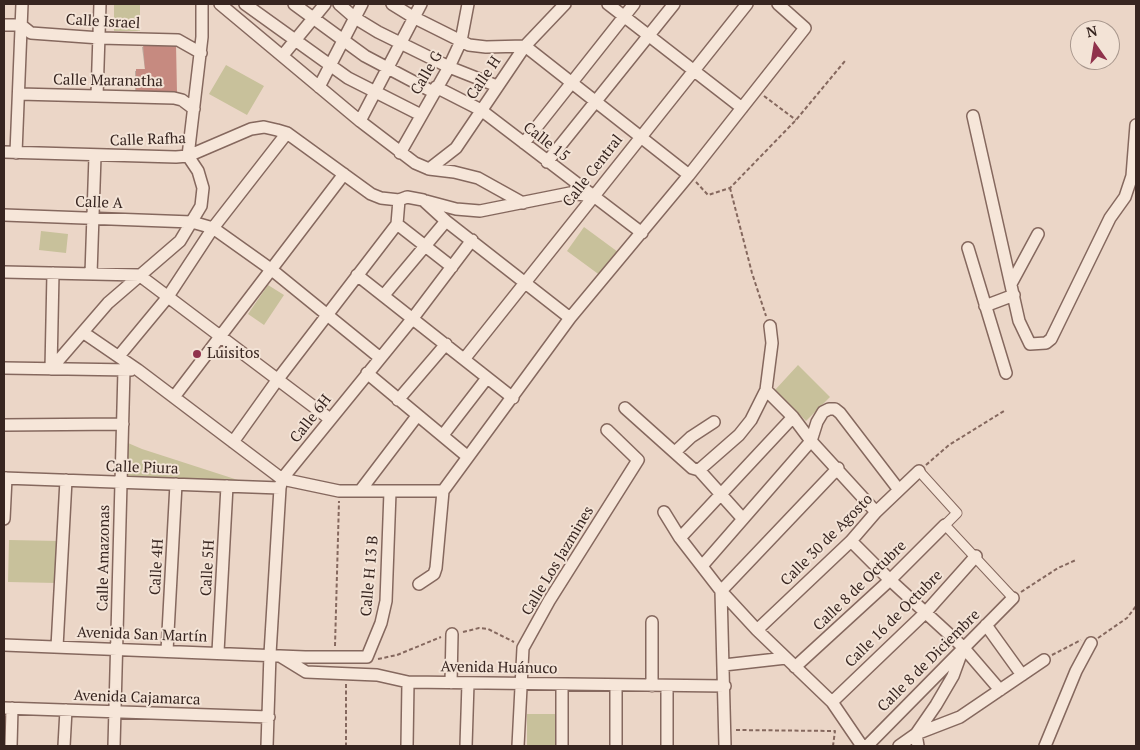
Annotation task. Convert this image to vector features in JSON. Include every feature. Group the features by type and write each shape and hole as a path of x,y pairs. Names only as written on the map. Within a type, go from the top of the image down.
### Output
{"street":[{"path":"16,153 22,4"},
{"path":"97,96 100,4"},
{"path":"51,369 108,303 180,242 204,196 198,171 188,156 201,53 202,4"},
{"path":"220,4 400,153 429,169 454,172 478,178 523,203"},
{"name":"Calle 15","path":"294,4 343,42 388,68 481,110 642,233"},
{"path":"283,55 325,4"},
{"path":"339,4 355,18 449,68 497,86"},
{"path":"319,87 362,4"},
{"path":"392,4 413,17 461,41 486,47 525,46 572,81 689,175"},
{"path":"360,121 421,4"},
{"name":"Calle G","path":"400,153 449,68 461,41 468,4"},
{"name":"Calle H","path":"429,169 456,148 525,46 565,4"},
{"path":"608,4 650,34 742,108"},
{"path":"524,143 634,4"},
{"path":"547,162 674,4"},
{"name":"Calle Central","path":"465,358 747,4"},
{"path":"419,584 434,574 436,568 443,491 570,318 689,175 805,28 778,4"},
{"path":"242,24 252,6 295,41 330,66 421,115"},
{"name":"Calle Israel","path":"4,25 21,25 31,33 100,38 178,40 201,53"},
{"name":"Calle Maranatha","path":"19,94 174,98 182,100 194,109"},
{"path":"973,116 1011,284 1026,339 1030,344 1046,343 1051,339 1110,218 1125,197 1132,176 1136,125"},
{"name":"Calle Rafha","path":"4,152 95,156 188,156 257,127 271,128 287,134 371,194 381,198 399,200 407,197 456,209 480,210 570,193 594,196"},
{"path":"119,356 167,298 213,228 287,134"},
{"path":"91,274 95,156"},
{"path":"174,397 344,174"},
{"path":"233,442 356,275 397,224 399,200"},
{"path":"423,200 446,221 570,318"},
{"name":"Calle A","path":"4,215 192,222 213,228 272,270 379,357"},
{"path":"384,295 446,221"},
{"path":"397,224 452,267"},
{"path":"1011,284 1038,234"},
{"name":"Calle 6H","path":"281,484 379,357 413,318 472,240"},
{"path":"968,248 1006,373"},
{"path":"4,272 139,275 167,298 220,335 330,419"},
{"path":"51,369 53,273"},
{"path":"356,275 465,358 513,398"},
{"path":"985,306 1014,295"},
{"path":"699,470 739,436 751,420 766,390 772,343 770,326"},
{"path":"84,333 119,356 233,442 281,484 339,491 443,491"},
{"path":"398,400 446,344"},
{"path":"4,368 138,370"},
{"name":"Calle Amazonas","path":"114,746 124,370"},
{"path":"367,373 468,457"},
{"path":"443,435 487,378"},
{"path":"766,390 793,417 811,441 838,468 876,512"},
{"path":"625,408 692,468 699,470 743,519"},
{"path":"702,566 811,441 817,422 824,412 835,409 899,490"},
{"path":"360,491 417,416"},
{"path":"680,538 793,417"},
{"path":"675,452 691,437 714,422"},
{"path":"4,425 123,424"},
{"name":"Calle Los Jazmines","path":"518,746 523,648 549,601 638,460 607,430"},
{"path":"725,746 725,686 721,590 838,468"},
{"path":"919,471 957,514 944,525 976,556 1013,598"},
{"name":"Calle 30 de Agosto","path":"757,630 851,541 876,512 919,471"},
{"path":"4,519 5,478"},
{"name":"Calle Piura","path":"5,478 227,486 281,484"},
{"path":"57,647 66,480"},
{"name":"Calle 4H","path":"167,651 176,484"},
{"path":"268,746 268,718 275,655 281,484"},
{"name":"Calle 5H","path":"218,652 227,486"},
{"name":"Calle H 13 B","path":"365,658 368,656 381,624 386,601 390,492"},
{"path":"664,512 680,538 721,590 757,630 832,702 862,746"},
{"name":"Calle 8 de Octubre","path":"795,667 890,580 944,525"},
{"path":"851,541 890,580 963,647 1000,690"},
{"name":"Calle 16 de Octubre","path":"832,702 926,612 976,556"},
{"name":"Calle 8 de Diciembre","path":"867,746 1013,598"},
{"path":"652,622 652,686"},
{"path":"986,625 1022,675"},
{"path":"451,683 452,634"},
{"path":"1045,746 1090,642"},
{"name":"Avenida San Martín","path":"4,645 365,658"},
{"path":"918,746 916,734 952,676 963,647"},
{"name":"Avenida Huánuco","path":"275,655 306,672 377,675 408,682 725,686"},
{"path":"724,666 786,658"},
{"path":"899,746 916,734 960,717 1044,660"},
{"path":"407,746 408,682"},
{"path":"466,746 468,683"},
{"path":"562,684 562,746"},
{"path":"616,685 616,746"},
{"path":"667,686 667,746"},
{"path":"8,708 11,746"},
{"name":"Avenida Cajamarca","path":"8,708 268,718"},
{"path":"64,746 66,710"}],"path":[{"path":"689,175 708,195 730,188 796,120 846,62"},
{"path":"756,90 796,120"},
{"path":"730,188 752,273 770,326"},
{"path":"919,471 949,444 1004,411"},
{"path":"334,658 339,491"},
{"path":"1013,598 1058,568 1076,560"},
{"path":"1044,660 1082,639 1090,642 1126,618 1136,606"},
{"path":"346,674 346,746"},
{"path":"726,730 835,731 833,746"}],"shaded area":[{"path":"114,4 140,4 140,31 114,31"},
{"path":"226,65 264,86 247,115 209,94"},
{"path":"584,227 618,252 601,276 567,251"},
{"path":"41,231 68,234 66,253 39,250"},
{"path":"268,285 284,295 264,325 248,314"},
{"path":"798,365 830,397 806,421 775,390"},
{"path":"128,443 142,449 241,481 125,476"},
{"path":"9,540 60,541 57,583 8,582"},
{"path":"527,714 555,714 555,746 527,746"}],"building":[{"path":"143,44 176,44 177,93 136,94 136,69 145,69"}],"place":[{"name":"Luisitos","path":"197,354"}]}
